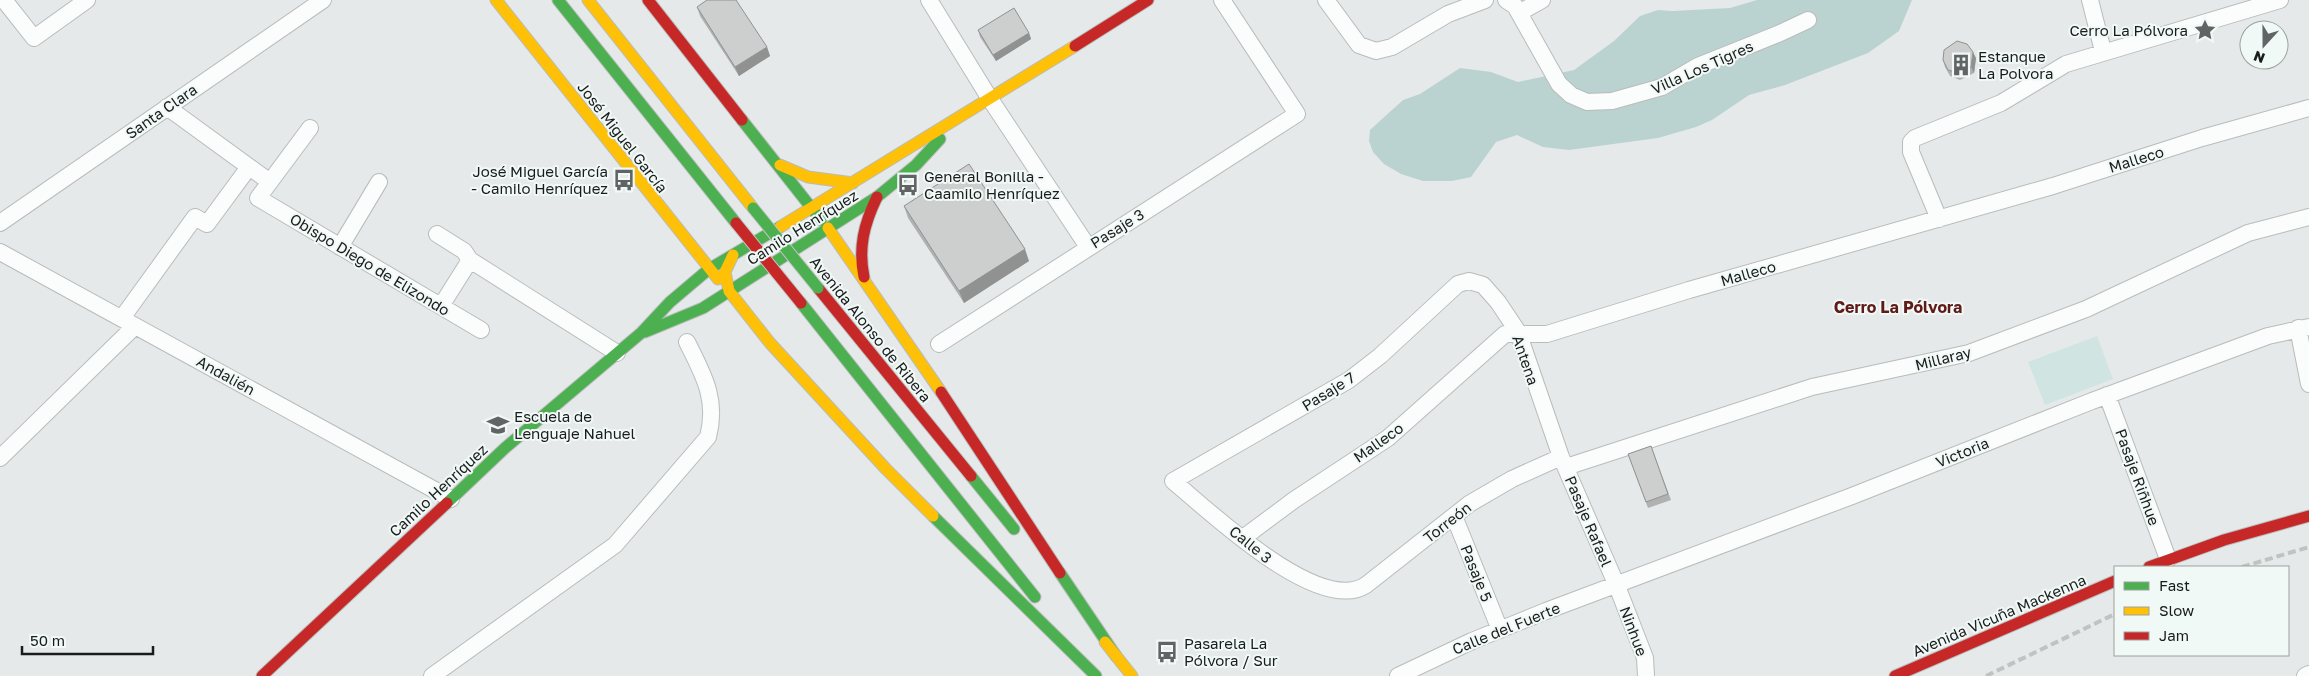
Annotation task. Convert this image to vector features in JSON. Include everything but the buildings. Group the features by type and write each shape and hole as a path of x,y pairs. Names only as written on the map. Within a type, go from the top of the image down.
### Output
{"main road":[{"name":"José Miguel García","path":"496,0 770,343 886,469 1097,676"},
{"path":"558,0 1097,676"},
{"name":"Avenida Alonso de Ribera","path":"588,0 753,208 1132,676"},
{"path":"648,0 828,228 905,337 1028,522 1057,571 1116,656"},
{"name":"Camilo Henríquez","path":"262,676 524,431 641,334 670,302 709,269 990,100 1148,0"},
{"name":"Camilo Henríquez","path":"641,334 696,311 877,197 916,165 960,118"},
{"path":"778,165 808,177 854,183"},
{"path":"865,281 860,258 860,241 866,218 877,197"},
{"path":"805,243 811,228 811,208"},
{"path":"729,291 725,272 733,255"},
{"path":"2151,566 2168,559 2309,516"},
{"name":"Avenida Vicuña Mackenna","path":"1894,676 2114,581"}],"street":[{"path":"4,0 34,38 87,0"},
{"name":"Santa Clara","path":"0,223 323,0"},
{"path":"929,0 990,100 1088,246"},
{"name":"Pasaje 3","path":"938,344 1088,246 1297,114 1222,0"},
{"path":"1326,0 1354,40 1370,50 1387,49 1448,14 1485,0"},
{"name":"Villa Los Tigres","path":"1506,0 1515,6 1520,13 1559,84 1570,95 1587,102 1612,101 1662,87 1698,66 1808,20"},
{"path":"1520,13 1542,0"},
{"path":"2090,0 2104,51"},
{"path":"1940,219 1911,152 1911,142 1915,138 2018,94 2066,64 2104,51 2280,0"},
{"path":"168,107 270,182 310,128"},
{"name":"Malleco","path":"1243,538 1302,494 1388,438 1498,339 1506,334 1518,332 1541,336 1689,290 1940,219 2309,108"},
{"path":"0,458 129,322 195,217 207,224 249,167"},
{"name":"Obispo Diego de Elizondo","path":"270,182 258,198 481,330"},
{"path":"340,247 379,182"},
{"name":"Millaray","path":"1563,462 1812,386 1978,350 2086,310 2248,233 2309,217"},
{"path":"437,234 464,251 470,260 617,353"},
{"name":"Andalién","path":"0,252 451,499"},
{"path":"441,306 470,260"},
{"name":"Antena","path":"1469,281 1483,285 1498,302 1518,332 1563,462"},
{"name":"Pasaje 7","path":"1173,481 1349,380 1380,356 1458,284 1469,281"},
{"path":"2304,327 2309,384"},
{"name":"Victoria","path":"1617,586 2107,395 2268,336 2304,327"},
{"path":"432,676 614,546 708,437 713,418 709,390 702,371 687,342"},
{"name":"Pasaje Riñhue","path":"2107,395 2168,559"},
{"name":"Torreón","path":"1339,591 1353,592 1366,586 1469,504 1505,483 1563,462"},
{"name":"Pasaje Rafael","path":"1563,462 1617,586"},
{"name":"Calle 3","path":"1173,481 1271,561 1297,577 1339,591"},
{"name":"Pasaje 5","path":"1454,516 1500,630"},
{"name":"Calle del Fuerte","path":"1398,676 1500,630 1617,586"},
{"name":"Ninhue","path":"1617,586 1645,658 1646,676"},
{"path":"2305,676 2309,674"}],"shaded area":[{"path":"1757,0 1912,0 1899,31 1868,53 1785,85 1749,95 1712,120 1696,127 1658,138 1569,150 1543,147 1517,135 1496,142 1471,177 1452,181 1423,181 1401,174 1384,164 1373,152 1369,141 1370,130 1403,100 1420,94 1460,68 1491,72 1518,82 1574,70 1614,41 1640,16 1658,10 1730,8"},
{"path":"2097,336 2113,379 2045,405 2028,362"}],"railway":[{"path":"2245,566 2309,547"},
{"path":"1986,676 2114,614"}],"traffic: fast":[{"path":"558,0 736,223"},
{"path":"742,120 821,220"},
{"path":"645,332 703,308 877,197 916,165 940,139"},
{"path":"753,208 818,288"},
{"path":"447,503 505,448 641,333 670,302 709,269 780,227"},
{"path":"801,303 1035,597"},
{"path":"971,476 1014,529"},
{"path":"933,516 1096,676"},
{"path":"1060,573 1116,656"}],"traffic: slow":[{"path":"496,0 718,279"},
{"path":"588,0 753,208"},
{"path":"780,227 1075,46"},
{"path":"780,165 808,177 853,183"},
{"path":"828,228 941,392"},
{"path":"733,255 725,272 729,291 770,343 886,469 933,516"},
{"path":"1105,642 1132,676"}],"traffic: jam":[{"path":"648,0 742,120"},
{"path":"1075,46 1148,0"},
{"path":"864,277 862,266 863,236 877,197"},
{"path":"736,223 801,303"},
{"path":"818,288 971,476"},
{"path":"941,392 1060,573"},
{"path":"262,676 447,503"},
{"path":"2152,566 2224,540 2309,516"},
{"path":"1895,676 2114,581"}],"place":[{"name":"Cerro La Pólvora","path":"2205,30"},
{"name":"Estanque La Polvora","path":"1961,65"},
{"name":"José Miguel García - Camilo Henríquez","path":"624,180"},
{"name":"General Bonilla - Caamilo Henríquez","path":"908,185"},
{"name":"Escuela de Lenguaje Nahuel","path":"498,425"},
{"name":"Pasarela La Pólvora / Sur","path":"1167,652"}],"district":[{"name":"Cerro La Pólvora","path":"1898,307"}]}
